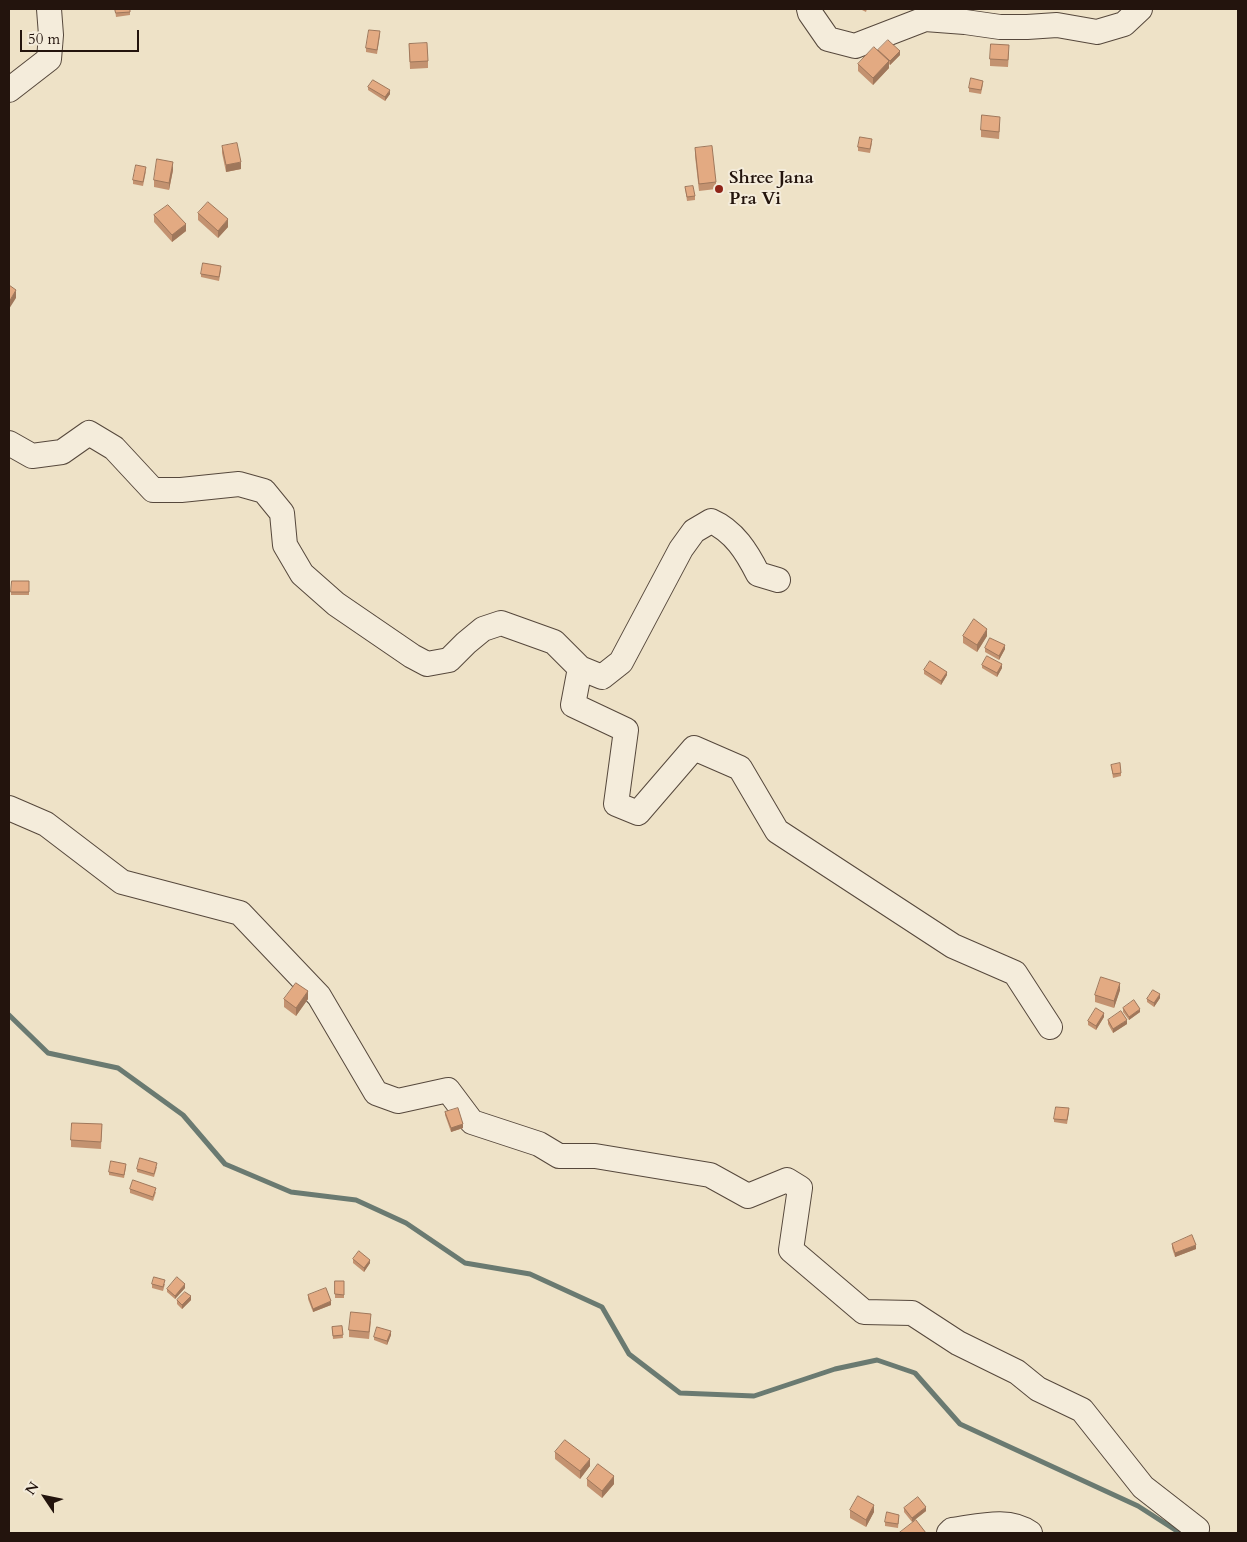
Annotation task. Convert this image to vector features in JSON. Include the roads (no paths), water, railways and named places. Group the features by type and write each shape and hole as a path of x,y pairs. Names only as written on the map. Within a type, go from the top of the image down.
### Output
{"street":[{"path":"9,90 49,59 51,35 49,9"},
{"path":"809,9 828,39 855,46 924,19 1000,27 1056,25 1097,32 1124,24 1140,9"},
{"path":"9,443 32,456 62,452 88,434 114,448 153,490 181,490 239,484 264,490 282,513 285,545 302,574 336,604 412,656 427,664 449,660 483,629 501,623 554,642 580,668 602,677 621,662 681,549 694,531 710,521 722,526 746,550 758,574 778,580"},
{"path":"580,668 573,705 626,730 616,804 638,813 694,748 740,768 778,831 953,946 1015,973 1050,1027"},
{"path":"9,808 46,824 122,882 240,913 319,996 376,1093 398,1101 448,1090 472,1122 539,1144 559,1156 595,1156 710,1175 748,1196 787,1180 800,1188 791,1250 864,1312 912,1314 958,1344 1017,1372 1038,1389 1082,1410 1143,1487 1197,1529 1196,1533"},
{"path":"949,1533 952,1530 1004,1524 1022,1527 1030,1533"}],"waterway":[{"path":"9,1015 48,1053 118,1068 183,1115 225,1164 291,1192 356,1200 406,1223 465,1263 530,1274 602,1307 629,1354 680,1393 754,1396 835,1369 877,1360 915,1373 960,1424 1138,1506 1180,1533"}],"place":[{"name":"Shree Jana Pra Vi","path":"719,189"}]}
